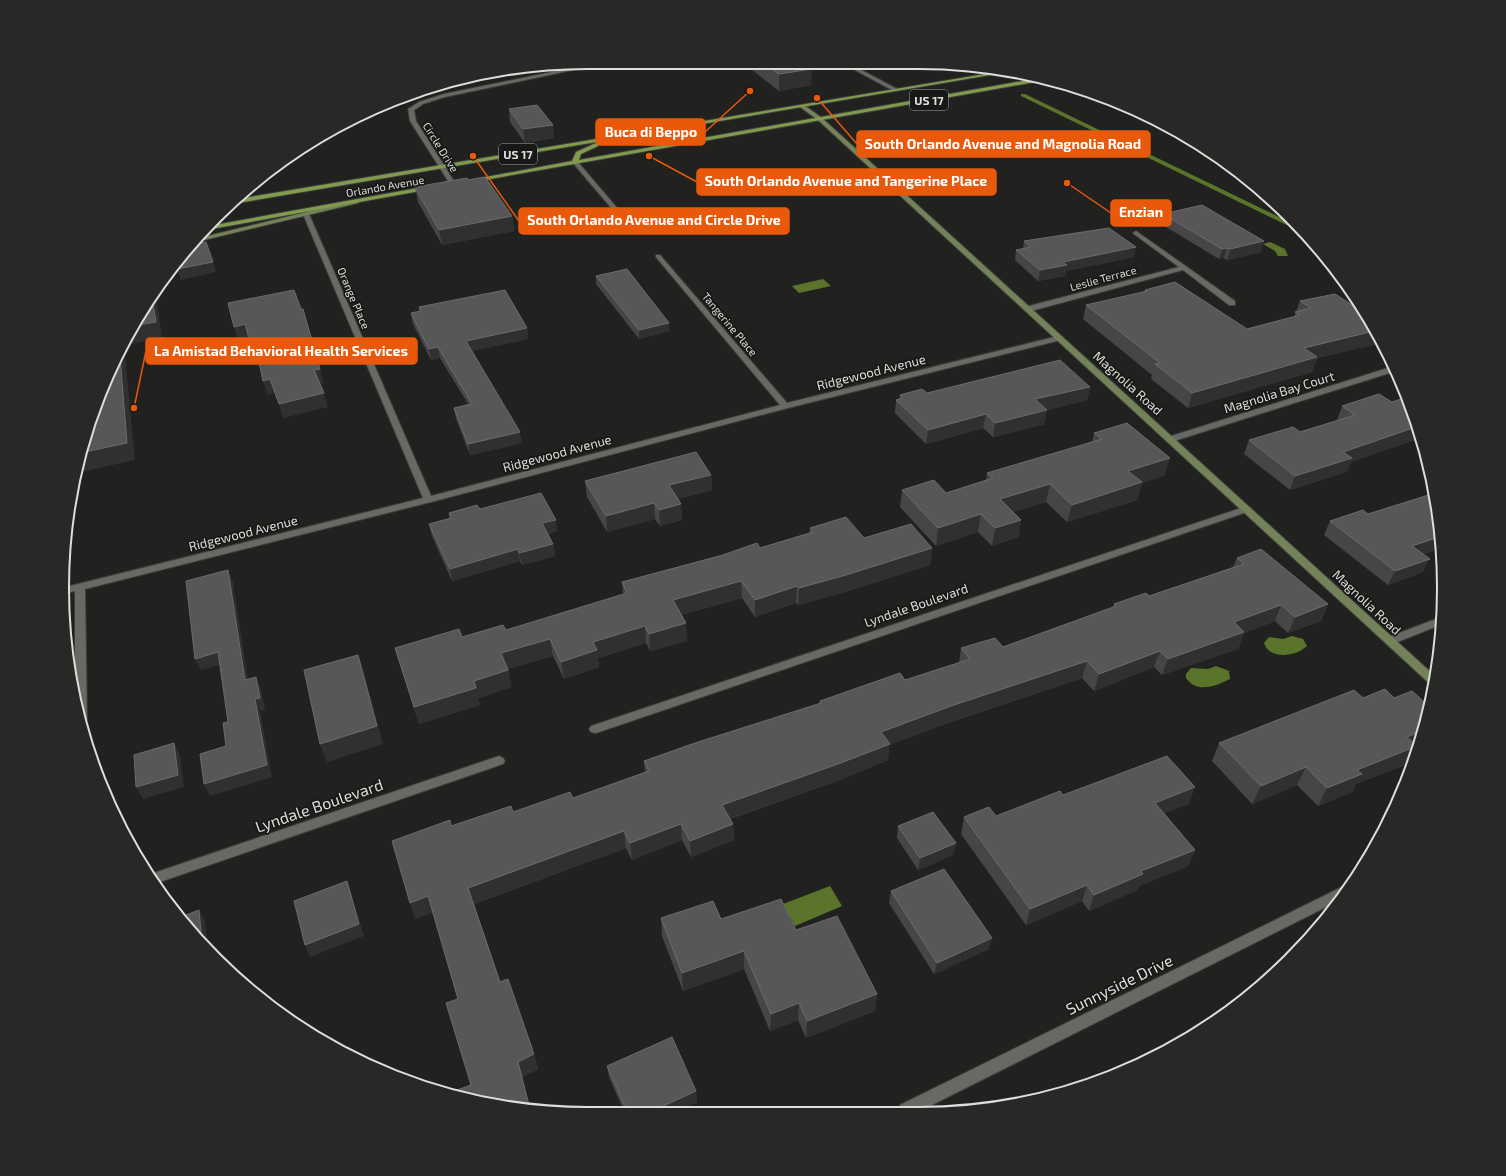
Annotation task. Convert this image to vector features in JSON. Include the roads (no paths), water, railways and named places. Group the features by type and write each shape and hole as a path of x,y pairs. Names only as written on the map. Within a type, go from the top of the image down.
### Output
{"main road":[{"name":"Orlando Avenue","path":"243,200 993,74"},
{"name":"US 17","path":"467,181 1030,82"},
{"path":"574,162 578,153 619,137"},
{"path":"445,185 460,182"},
{"name":"Orlando Avenue","path":"216,226 437,186"}],"street":[{"name":"Circle Drive","path":"452,183 413,121 411,109 421,103 444,96 572,69"},
{"path":"856,69 896,90"},
{"name":"Magnolia Road","path":"802,106 820,119 968,252 1058,338 1171,439 1429,677"},
{"path":"574,162 621,216"},
{"path":"205,238 372,198"},
{"name":"Orange Place","path":"306,214 428,500"},
{"path":"1136,232 1232,303"},
{"name":"Tangerine Place","path":"658,256 785,406"},
{"name":"Leslie Terrace","path":"1028,309 1184,268"},
{"name":"Ridgewood Avenue","path":"69,589 428,500 785,406 1058,338"},
{"name":"Magnolia Bay Court","path":"1171,439 1389,371"},
{"name":"Lyndale Boulevard","path":"595,729 1247,509"},
{"path":"80,587 81,697"},
{"path":"1390,641 1436,623"},
{"name":"Lyndale Boulevard","path":"157,878 499,761"},
{"name":"Sunnyside Drive","path":"911,1107 1336,896"}],"waterway":[{"path":"1023,95 1287,223"}],"place":[{"name":"Buca di Beppo","path":"750,91"},
{"name":"South Orlando Avenue and Magnolia Road","path":"817,98"},
{"name":"South Orlando Avenue and Circle Drive","path":"473,156"},
{"name":"South Orlando Avenue and Tangerine Place","path":"649,156"},
{"name":"Enzian","path":"1067,183"},
{"name":"La Amistad Behavioral Health Services","path":"134,408"}]}
